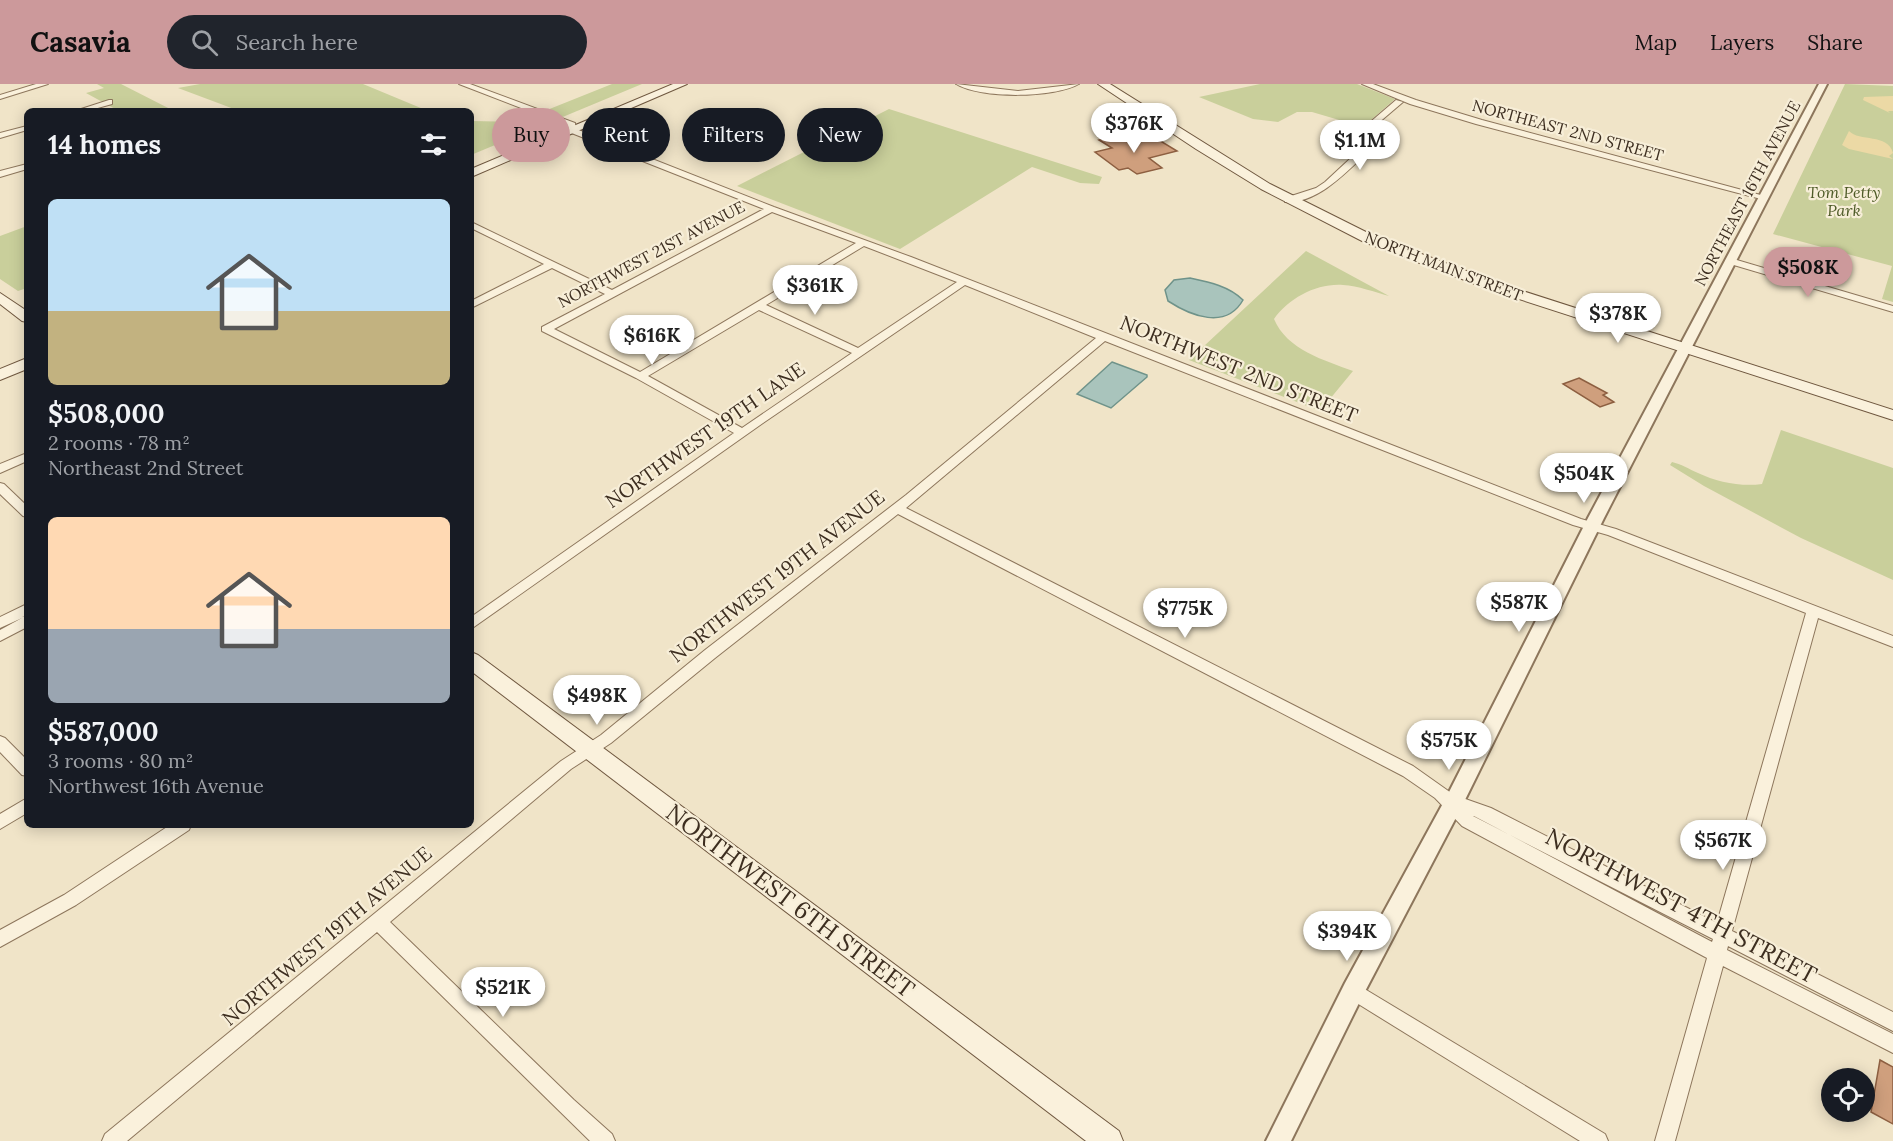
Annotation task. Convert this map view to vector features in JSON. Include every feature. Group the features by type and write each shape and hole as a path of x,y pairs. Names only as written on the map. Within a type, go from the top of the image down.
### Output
{"main road":[{"path":"474,172 682,84"},
{"name":"NORTH MAIN STREET","path":"1103,84 1220,160 1288,200 1367,238 1433,265 1893,415"},
{"path":"1,298 24,316"},
{"path":"0,375 24,364"},
{"name":"NORTHWEST 6TH STREET","path":"474,662 1109,1141"}],"street":[{"path":"0,97 44,84"},
{"name":"NORTHWEST 2ND STREET","path":"463,84 572,125 572,130 771,209 964,281 1287,410 1612,532 1893,642"},
{"path":"960,84 996,94 1020,95 1075,84"},
{"name":"NORTHEAST 2ND STREET","path":"1366,84 1413,102 1479,122 1764,197"},
{"name":"NORTHEAST 16TH AVENUE","path":"1278,1141 1353,991 1454,802 1592,526 1823,84"},
{"path":"89,108 109,102"},
{"path":"1288,200 1319,190 1328,184 1372,143 1374,138 1372,124 1399,102"},
{"path":"0,136 24,129"},
{"path":"0,174 24,167"},
{"name":"NORTHWEST 21ST AVENUE","path":"640,376 546,329 771,209"},
{"path":"474,228 543,258 550,265 611,293"},
{"path":"640,376 864,243"},
{"path":"1730,261 1893,309"},
{"path":"474,303 550,265"},
{"name":"NORTHWEST 19TH LANE","path":"474,622 742,433 964,281"},
{"path":"759,306 860,352"},
{"name":"NORTHWEST 19TH AVENUE","path":"112,1141 566,765 591,751 896,508 1103,337"},
{"path":"640,376 742,433"},
{"path":"0,469 24,458"},
{"path":"0,487 24,510"},
{"name":"NORTHWEST 4TH STREET","path":"896,508 1408,771 1454,802 1468,821 1893,1044"},
{"path":"1665,1141 1813,610"},
{"path":"0,623 24,611"},
{"path":"0,636 24,623"},
{"path":"0,742 24,767"},
{"name":"NORTHWEST 4TH STREET","path":"1454,802 1485,813 1893,1022"},
{"path":"0,822 24,807"},
{"path":"0,939 70,900 178,828"},
{"path":"377,921 576,1116 605,1141"},
{"path":"1353,991 1598,1141"}],"green space":[{"path":"97,84 121,84 168,108 114,108 86,93 104,88"},
{"path":"200,84 363,84 421,108 231,108 178,88"},
{"path":"612,84 642,84 582,108 570,114 570,108 552,108"},
{"path":"1260,84 1357,84 1395,99 1363,127 1312,112 1297,112 1278,122 1253,119 1199,97"},
{"name":"Tom Petty Park","path":"1845,84 1893,86 1893,302 1882,299 1892,266 1773,234"},
{"path":"889,109 1102,177 1099,184 1080,183 1032,167 900,249 737,186 797,156 797,162 883,162 883,112"},
{"path":"474,121 492,121 492,146 474,154"},
{"path":"24,227 24,289 18,291 0,279 0,236"},
{"path":"1306,251 1389,296 1349,286 1323,287 1296,298 1274,319 1280,330 1297,346 1319,358 1353,371 1320,411 1189,360"},
{"path":"1781,430 1893,468 1893,580 1801,538 1670,465 1672,462 1729,483 1762,484"}],"sand":[{"path":"1893,96 1893,111 1888,111 1890,113 1863,100 1864,97"},
{"path":"1849,131 1885,143 1893,153 1889,156 1893,159 1849,149 1842,145"}],"water":[{"path":"1190,278 1225,288 1243,300 1236,309 1227,315 1218,317 1197,315 1168,301 1165,290 1174,280"},
{"path":"1112,362 1147,375 1147,377 1111,408 1077,394"}],"building":[{"path":"1118,135 1129,143 1154,137 1177,151 1149,158 1162,168 1137,174 1128,168 1119,170 1095,152 1112,148 1099,140"},
{"path":"1579,378 1607,393 1603,395 1614,402 1600,407 1563,384"},
{"path":"1880,1060 1893,1067 1893,1124 1875,1114 1875,1089"}]}
